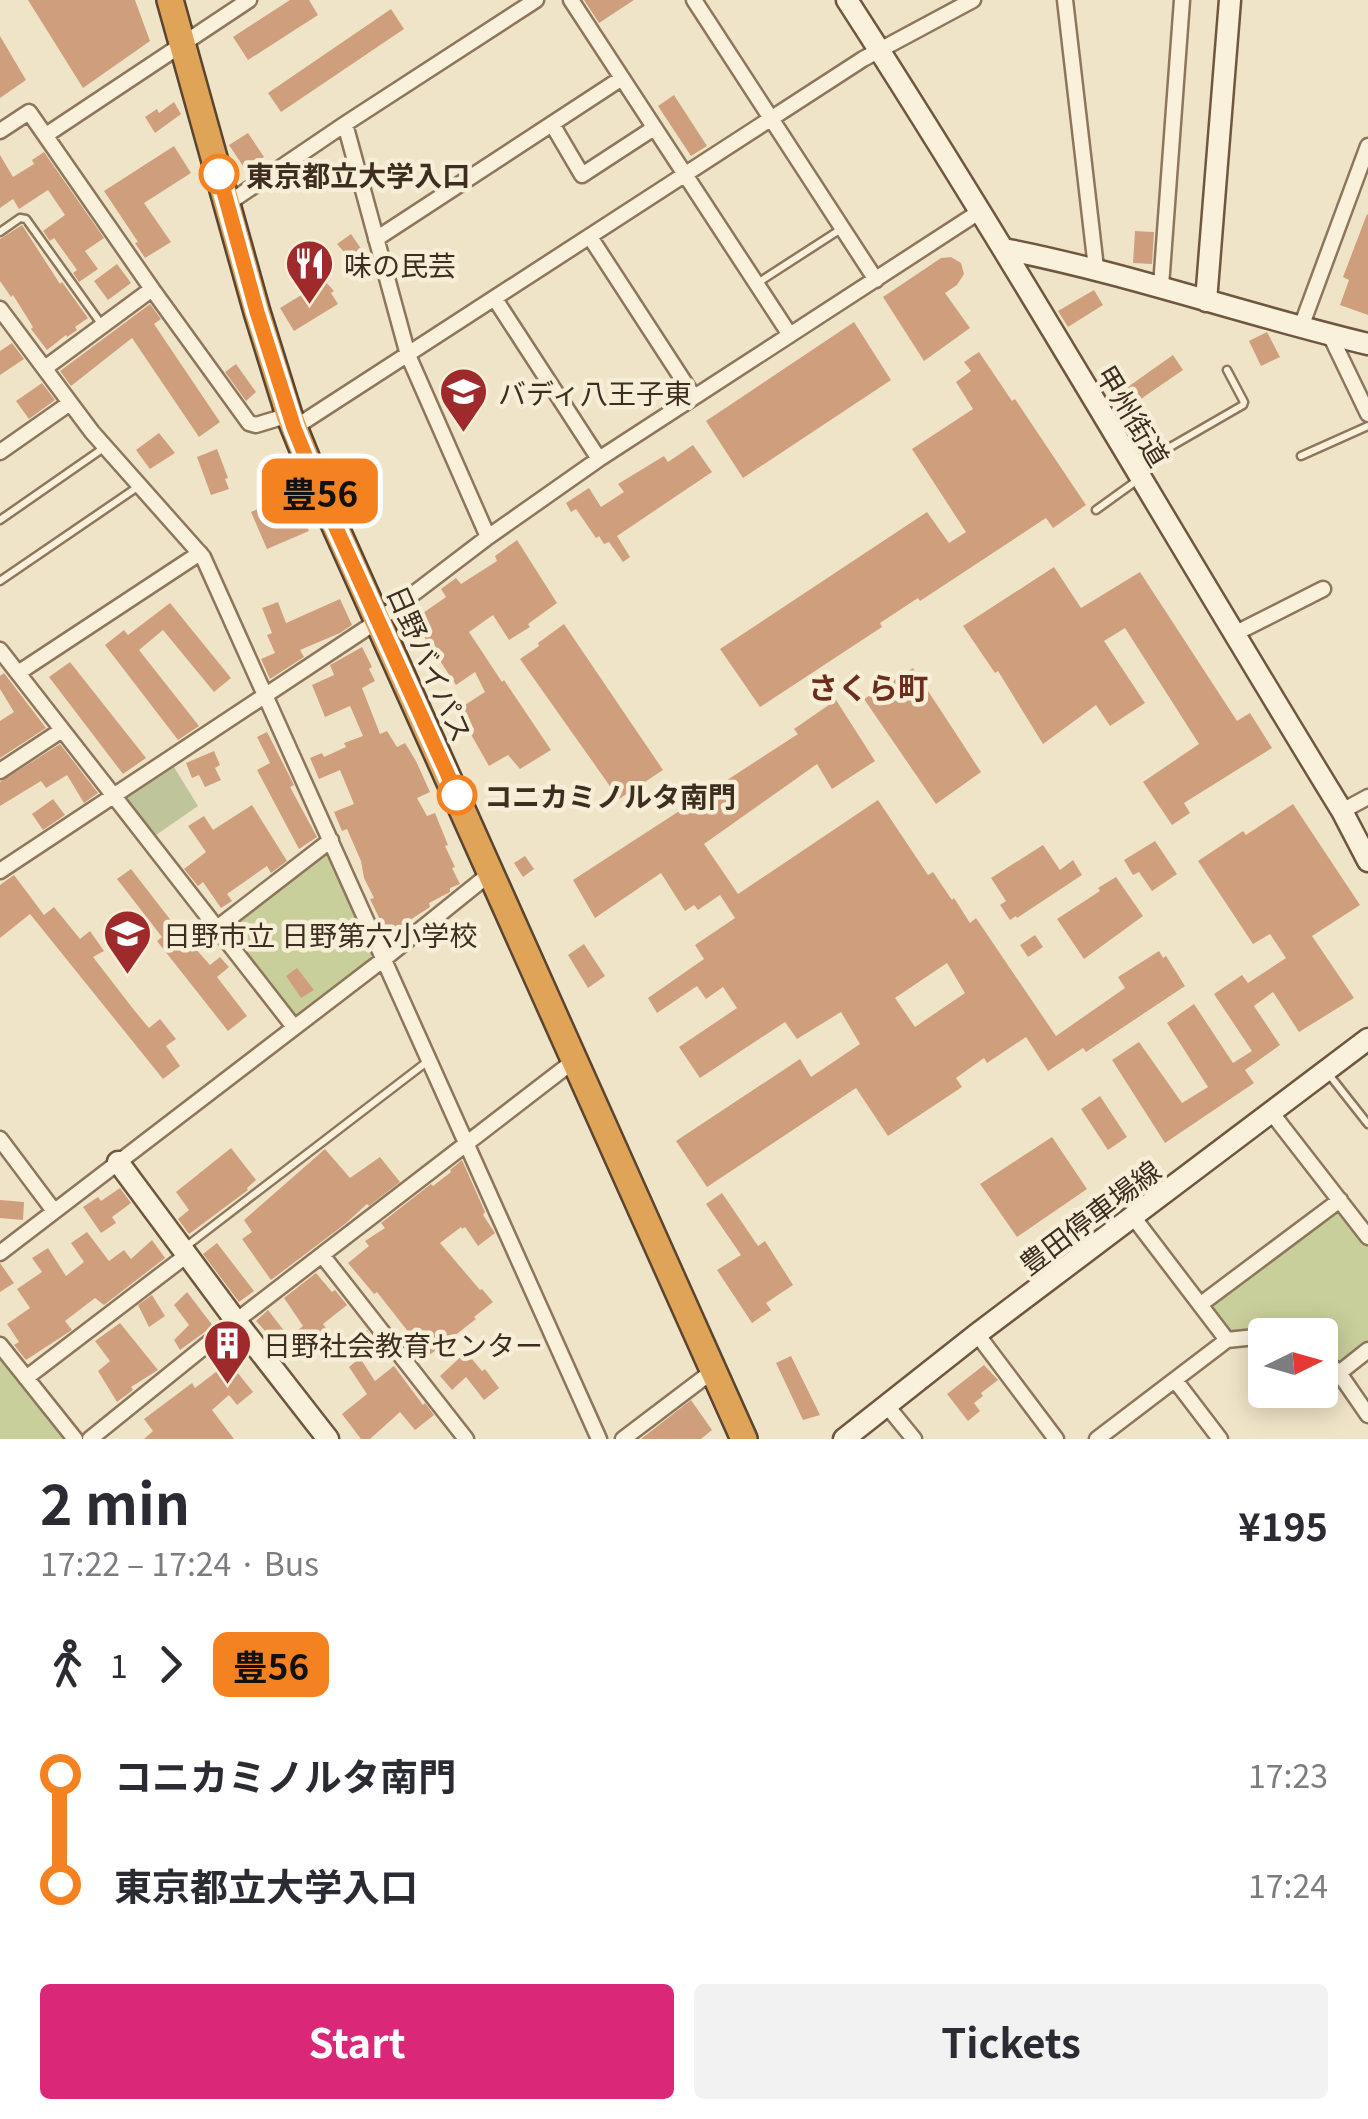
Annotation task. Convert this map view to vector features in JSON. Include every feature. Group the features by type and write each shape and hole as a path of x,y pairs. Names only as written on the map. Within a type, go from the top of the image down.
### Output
{"highway":[{"name":"日野バイパス","path":"170,0 257,312 292,422 744,1439"}],"main road":[{"name":"甲州街道","path":"847,0 982,210 1368,861"},
{"path":"1206,301 1230,0"},
{"path":"1004,249 1096,268 1368,344"},
{"name":"豊田停車場線","path":"844,1439 1368,1039"},
{"path":"118,1162 328,1439"}],"street":[{"path":"46,135 249,0"},
{"path":"227,204 536,0"},
{"path":"572,0 790,335"},
{"path":"694,0 876,280"},
{"path":"0,130 30,112 249,423 292,422 408,355 879,49 973,0"},
{"path":"1066,0 1096,268"},
{"path":"1161,286 1182,0"},
{"path":"376,239 622,78"},
{"path":"345,124 408,355 488,537"},
{"path":"552,124 582,175 654,128"},
{"path":"1301,327 1368,146"},
{"path":"0,872 379,620 599,459 982,210"},
{"path":"590,237 694,397"},
{"path":"45,368 152,289"},
{"path":"495,299 599,459"},
{"path":"3,320 105,447 200,553 599,1439"},
{"path":"1330,335 1368,414"},
{"path":"0,452 70,402"},
{"path":"18,674 200,553"},
{"path":"1234,634 1292,595 1324,589"},
{"path":"1,654 294,1027"},
{"path":"0,770 62,730"},
{"path":"1342,812 1368,797"},
{"path":"217,928 331,840"},
{"path":"0,1253 492,872"},
{"path":"90,1439 236,1321 575,1060"},
{"path":"1271,1112 1368,1236"},
{"path":"0,1138 54,1212"},
{"path":"1201,1304 1340,1200"},
{"path":"1134,1218 1227,1340"},
{"path":"26,1378 185,1252"},
{"path":"322,1255 466,1439"},
{"path":"977,1334 1056,1439"},
{"path":"1097,1439 1227,1340 1248,1338"},
{"path":"0,1345 76,1439"},
{"path":"1368,1350 1339,1373 1368,1415"},
{"path":"623,1439 714,1370"},
{"path":"1175,1380 1220,1439"},
{"path":"887,1406 914,1439"}],"lane":[{"path":"0,232 20,218 26,219 103,326"},
{"path":"756,284 842,229"},
{"path":"1096,510 1137,473 1243,405 1227,370"},
{"path":"1301,456 1368,426"},
{"path":"0,520 105,447"},
{"path":"0,582 139,486"},
{"path":"185,1252 429,1060"},
{"path":"1326,1071 1368,1124"}],"green space":[{"path":"174,767 198,806 156,835 126,799"},
{"path":"325,854 331,855 373,951 371,960 297,1016 290,1014 229,935 229,924"},
{"path":"1340,1200 1368,1237 1368,1350 1339,1373 1338,1318 1248,1318 1248,1337 1227,1340 1201,1304"},
{"path":"0,1356 65,1439 0,1439"}],"building":[{"path":"28,0 135,0 150,41 83,88"},
{"path":"290,0 309,0 318,15 248,60 233,37"},
{"path":"584,0 634,0 599,23"},
{"path":"391,9 404,29 281,112 268,93"},
{"path":"0,36 26,80 0,98"},
{"path":"674,95 707,146 691,156 658,106"},
{"path":"174,102 181,114 155,133 145,117"},
{"path":"248,133 264,157 245,169 229,145"},
{"path":"174,146 191,173 144,203 171,242 145,258 104,191"},
{"path":"44,152 104,238 85,251 98,269 79,282 73,273 77,270 54,238 50,241 43,231 65,215 48,190 19,209 13,199 0,208 0,155 13,177 34,164 32,160"},
{"path":"1367,214 1368,315 1340,305 1349,280 1343,277"},
{"path":"22,225 60,284 88,318 47,350 0,281 0,239"},
{"path":"1135,231 1154,232 1152,264 1133,263"},
{"path":"351,234 373,266 375,275 364,281 337,244"},
{"path":"951,257 961,263 964,274 945,293 970,328 924,361 883,297 941,258"},
{"path":"117,264 131,283 108,300 94,281"},
{"name":"味の民芸","path":"323,279 334,291 331,293 338,304 294,331 280,308 303,294 300,289"},
{"path":"1094,290 1103,305 1068,327 1058,311"},
{"path":"150,304 161,319 154,324 220,422 199,437 132,338 71,386 60,371"},
{"path":"854,322 891,380 743,478 706,421"},
{"path":"1267,332 1280,357 1261,366 1249,341"},
{"path":"12,343 24,359 0,375 0,351"},
{"path":"979,352 1086,505 1053,528 1046,518 880,623 882,627 760,707 720,649 927,512 949,543 966,532 912,449 973,409 956,382 971,371 964,362"},
{"path":"1173,355 1183,370 1135,403 1125,389"},
{"path":"236,364 256,392 246,401 225,372"},
{"path":"42,383 55,400 29,419 16,401"},
{"path":"159,433 175,453 150,469 136,450"},
{"path":"693,445 712,472 617,536 630,557 623,562 609,542 604,544 599,536 596,538 576,509 571,512 566,503 589,488 601,507 624,492 618,484 664,456 668,462"},
{"path":"217,449 229,489 211,495 197,457"},
{"path":"293,494 309,531 267,549 251,512"},
{"path":"517,540 557,603 509,640 493,615 469,632 551,750 520,769 508,755 489,766 457,710 485,692 475,672 456,685 413,620 446,597 441,589 456,578 461,584 497,561 495,556"},
{"path":"1054,567 1081,608 1140,572 1237,721 1250,713 1272,748 1184,803 1190,813 1172,825 1143,782 1199,744 1125,628 1104,641 1145,703 1110,726 1096,705 1043,744 998,671 995,673 963,626"},
{"path":"340,599 352,625 300,650 304,657 270,679 261,659 275,653 262,608 278,602 286,623"},
{"path":"170,603 231,678 214,692 163,630 139,650 199,726 178,740 105,645 124,630 128,635"},
{"path":"564,624 663,770 619,799 520,659"},
{"path":"362,647 375,681 362,688 380,734 387,731 397,747 405,743 416,761 430,792 417,798 427,816 435,813 460,884 404,924 386,932 370,899 374,898 361,861 347,829 342,831 334,812 354,804 340,770 319,779 310,758 322,753 324,757 363,736 350,706 325,717 312,685 334,675 330,665"},
{"path":"70,662 146,758 123,774 49,677"},
{"path":"913,668 981,772 936,804 864,699"},
{"path":"4,673 46,728 0,758 0,721 14,712 0,689 0,676"},
{"path":"836,700 875,761 832,789 817,764 704,844 738,894 878,800 928,875 933,872 970,923 976,918 1056,1036 1125,988 1118,977 1159,951 1185,986 1086,1052 1083,1048 1048,1071 1026,1037 987,1063 984,1058 956,1078 962,1087 888,1136 856,1088 707,1187 676,1141 800,1059 811,1077 860,1044 841,1012 797,1039 785,1022 700,1078 679,1047 737,1008 723,987 706,999 697,986 657,1013 648,998 704,959 695,945 735,918 720,895 698,910 694,905 685,911 661,873 595,918 573,880 798,734 794,729","holes":["947,963 965,993 915,1027 895,998"]},
{"path":"267,732 317,837 299,849 257,770 270,763 257,737"},
{"path":"60,744 98,793 84,803 67,775 46,788 41,781 0,806 0,782"},
{"path":"214,751 220,765 215,768 221,780 205,787 199,775 192,778 186,763"},
{"path":"53,799 65,815 43,830 32,814"},
{"path":"1293,804 1360,905 1312,936 1354,998 1299,1032 1273,992 1254,1006 1280,1045 1245,1070 1254,1083 1165,1143 1112,1060 1139,1042 1182,1103 1208,1087 1167,1023 1194,1004 1233,1063 1252,1051 1214,994 1242,975 1248,983 1286,958 1270,934 1253,944 1198,861"},
{"path":"252,805 287,861 271,873 267,866 227,894 232,901 221,908 203,882 198,886 184,869 206,852 188,826 204,816 213,830"},
{"path":"1155,841 1177,874 1152,891 1139,872 1133,875 1124,860"},
{"path":"1043,845 1060,870 1073,860 1082,875 1010,920 1000,905 1006,901 991,878"},
{"path":"525,856 534,869 523,877 514,863"},
{"path":"131,869 210,965 220,957 229,967 217,977 247,1016 228,1031 157,941 162,937 117,879"},
{"path":"14,875 44,915 54,907 80,939 90,931 104,951 93,957 149,1028 160,1019 176,1039 166,1046 180,1066 163,1079 30,914 0,938 0,885"},
{"path":"1116,877 1143,916 1084,959 1057,919"},
{"path":"1035,935 1043,947 1028,957 1020,945"},
{"path":"584,944 605,976 588,988 568,955"},
{"path":"297,968 314,990 301,998 286,976"},
{"path":"1100,1096 1127,1137 1108,1150 1081,1109"},
{"path":"1052,1137 1087,1189 1017,1237 980,1184"},
{"path":"231,1148 256,1180 189,1234 178,1219 189,1210 176,1192"},
{"path":"325,1149 350,1178 380,1157 400,1182 271,1280 242,1239 252,1232 244,1220"},
{"path":"462,1160 483,1215 495,1233 478,1246 461,1227 440,1243 493,1302 423,1360 412,1346 417,1343 377,1292 374,1294 348,1263 369,1246 365,1241 385,1228 381,1223"},
{"path":"120,1188 131,1203 112,1217 116,1223 101,1233 83,1207"},
{"path":"722,1193 758,1246 765,1241 793,1285 766,1303 771,1310 752,1323 717,1270 741,1255 706,1204"},
{"path":"0,1200 24,1202 23,1220 0,1218"},
{"path":"87,1232 109,1261 124,1250 131,1259 152,1240 165,1258 104,1305 95,1298 65,1321 72,1330 26,1360 14,1345 19,1342 7,1324 30,1308 17,1289 42,1272 32,1258 48,1248 66,1276 84,1262 71,1243"},
{"path":"217,1243 254,1291 239,1302 203,1254"},
{"path":"0,1263 14,1283 0,1292"},
{"path":"316,1273 347,1305 323,1324 328,1331 292,1360 256,1321 268,1310 289,1337 303,1326 284,1298"},
{"path":"187,1292 213,1326 180,1350 174,1340 189,1325 174,1305"},
{"path":"152,1295 165,1316 149,1327 138,1305"},
{"path":"120,1323 158,1370 131,1387 133,1390 117,1402 98,1371 110,1361 95,1341"},
{"path":"367,1330 376,1344 365,1353 354,1339"},
{"path":"466,1352 499,1388 484,1400 466,1377 452,1390 440,1376"},
{"path":"791,1356 820,1415 803,1420 776,1363"},
{"path":"360,1358 375,1381 394,1366 434,1415 415,1430 400,1412 370,1439 361,1439 342,1414 367,1394 349,1367"},
{"path":"229,1362 253,1392 237,1405 229,1395 212,1410 234,1439 144,1439 153,1431 144,1419 192,1383 195,1388"},
{"path":"984,1365 998,1380 981,1393 983,1396 974,1403 980,1411 968,1421 947,1394"},
{"path":"691,1400 712,1430 701,1439 641,1439"}],"bus line":[{"name":"豊56","path":"219,174 294,428 457,795"}],"place":[{"name":"東京都立大学入口","path":"219,174"},
{"name":"味の民芸","path":"309,306"},
{"name":"バディ八王子東","path":"463,434"},
{"name":"コニカミノルタ南門","path":"457,795"},
{"name":"日野市立 日野第六小学校","path":"128,976"},
{"name":"日野社会教育センター","path":"228,1386"}],"district":[{"name":"さくら町","path":"868,686"}]}
